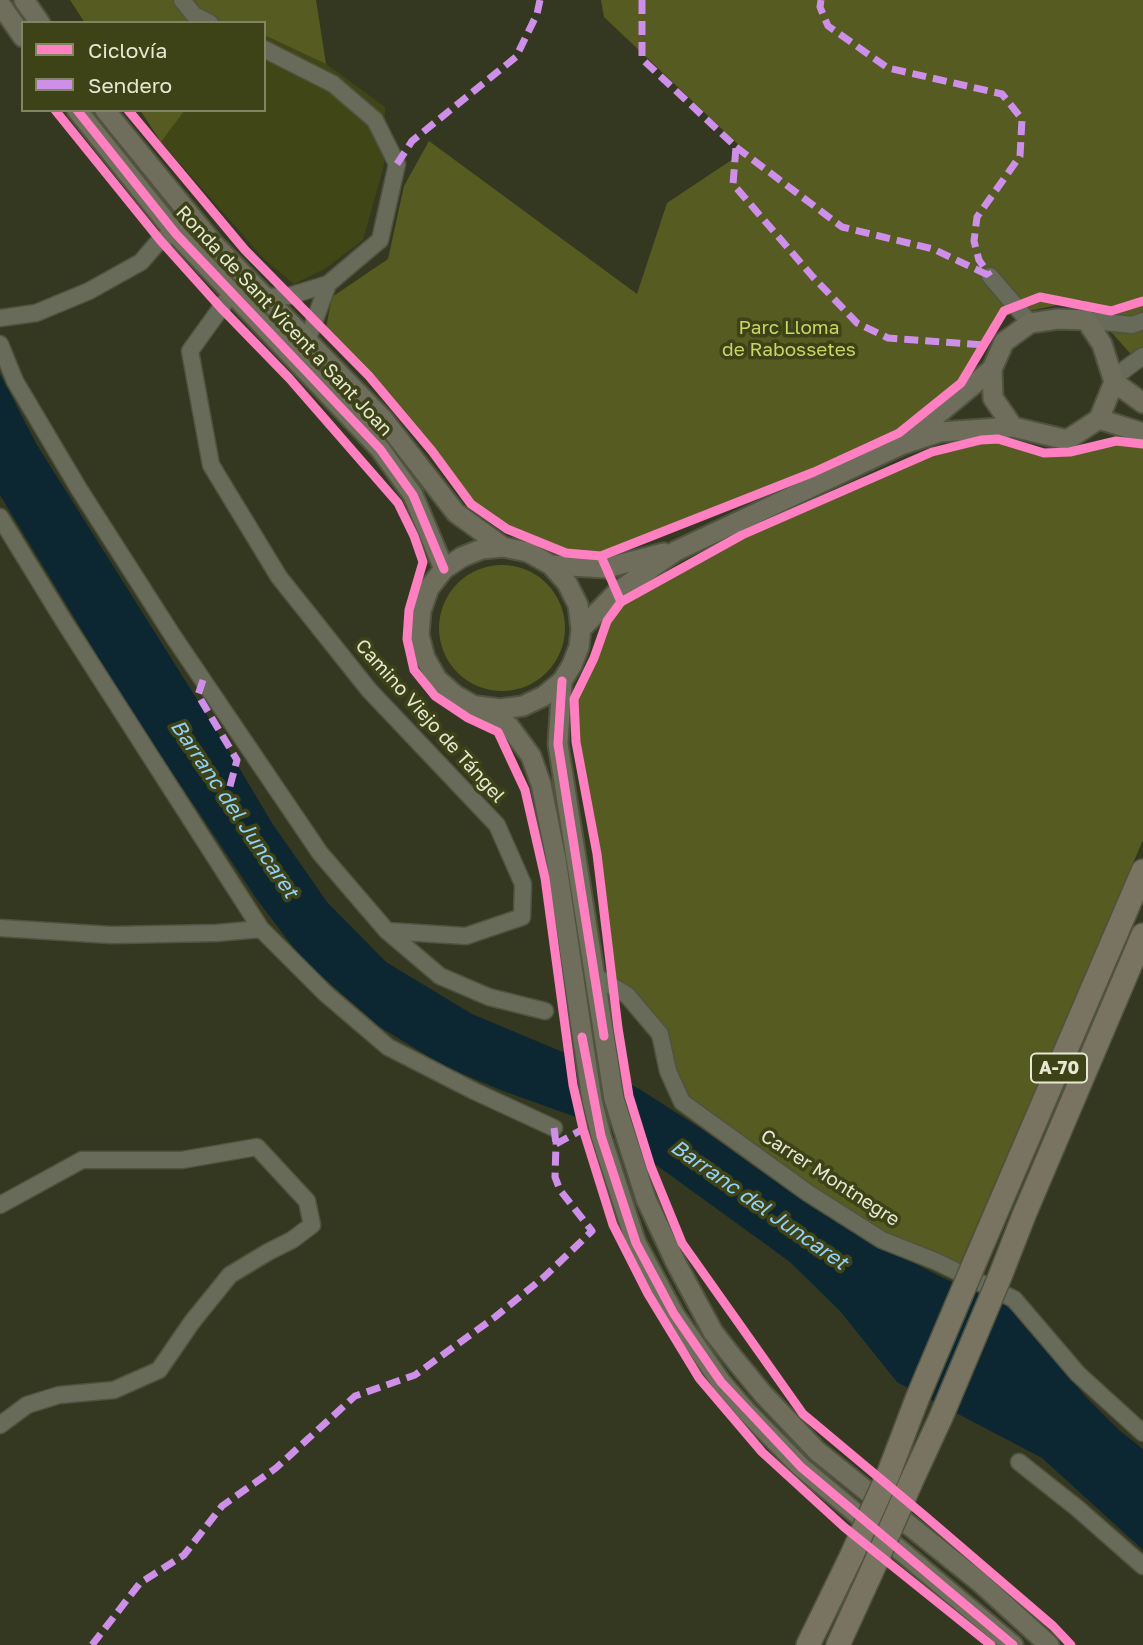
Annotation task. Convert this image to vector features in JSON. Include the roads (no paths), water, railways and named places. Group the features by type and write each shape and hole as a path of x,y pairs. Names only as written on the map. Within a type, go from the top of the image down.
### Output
{"highway":[{"name":"A-70","path":"808,1645 888,1475 917,1399 1143,871"},
{"name":"A-70","path":"838,1645 941,1417 1143,935"}],"main road":[{"path":"24,0 39,21"},
{"path":"0,4 21,34"},
{"name":"Ronda de Sant Vicent a Sant Joan","path":"79,112 176,234 380,449 413,495 444,569"},
{"name":"Ronda de Sant Vicent a Sant Joan","path":"106,112 213,243 383,419 456,513 503,547"},
{"path":"581,629 617,592 676,551 901,445 940,432 1013,427 1067,440 1100,419 1113,380 1102,344 1086,320 1058,319 1030,323 1004,342 992,369 993,398 1013,427"},
{"path":"901,445 992,369"},
{"path":"1113,380 1143,403"},
{"path":"1100,419 1143,433"},
{"name":"Ronda de Sant Vicent a Sant Joan","path":"477,706 500,709 523,706 544,696 562,681 579,648 581,629 578,605 567,583 551,565 528,552 503,547 482,549 462,557 444,569 429,588 421,611 419,635 425,658 437,680 455,695 509,726 530,756 541,784 556,859 582,1037 601,1136 636,1243 674,1314 721,1382 801,1467 1013,1645"},
{"path":"551,565 606,568 676,551"},
{"name":"Ronda de Sant Vicent a Sant Joan","path":"562,681 558,744 614,1099 646,1199 676,1263 708,1323 734,1360 817,1451 981,1583 1049,1645"}],"street":[{"path":"182,0 194,15 206,21"},
{"path":"265,297 289,296 328,284 380,240 397,163 375,120 333,83 266,50"},
{"path":"0,318 36,313 89,291 141,262 160,240 176,234"},
{"path":"990,276 1030,323"},
{"path":"307,341 328,284"},
{"name":"Camino Viejo de Tángel","path":"231,294 190,351 211,465 279,577 369,690 497,825 523,884 522,917 466,936 387,931"},
{"path":"1086,320 1132,325 1143,321"},
{"path":"0,344 15,381 79,489 173,636 320,853 387,931 440,976 489,997 545,1011"},
{"path":"1113,380 1143,356"},
{"path":"0,517 65,624 261,929 326,994 388,1046 474,1091 554,1128"},
{"path":"0,928 111,935 216,933 261,929"},
{"name":"Carrer Montnegre","path":"595,976 626,995 660,1034 668,1071 681,1102 807,1193 882,1240 935,1261 1014,1299 1078,1374 1143,1433"},
{"path":"0,1205 82,1160 182,1160 257,1147 306,1201 312,1225 292,1240 230,1275 192,1322 159,1370 114,1390 59,1395 27,1405 0,1425"},
{"path":"1020,1462 1143,1566"}],"water":[{"name":"Barranc del Juncaret","path":"0,374 37,445 272,823 327,902 386,962 472,1014 601,1068 641,1090 789,1191 879,1245 943,1278 1005,1305 1026,1324 1085,1396 1119,1430 1143,1449 1143,1550 1042,1458 897,1382 840,1311 790,1262 659,1167 573,1116 444,1066 380,1027 303,960 258,901 129,708 0,495"}],"park label":[{"name":"Parc Lloma de Rabossetes","path":"789,339"}]}
